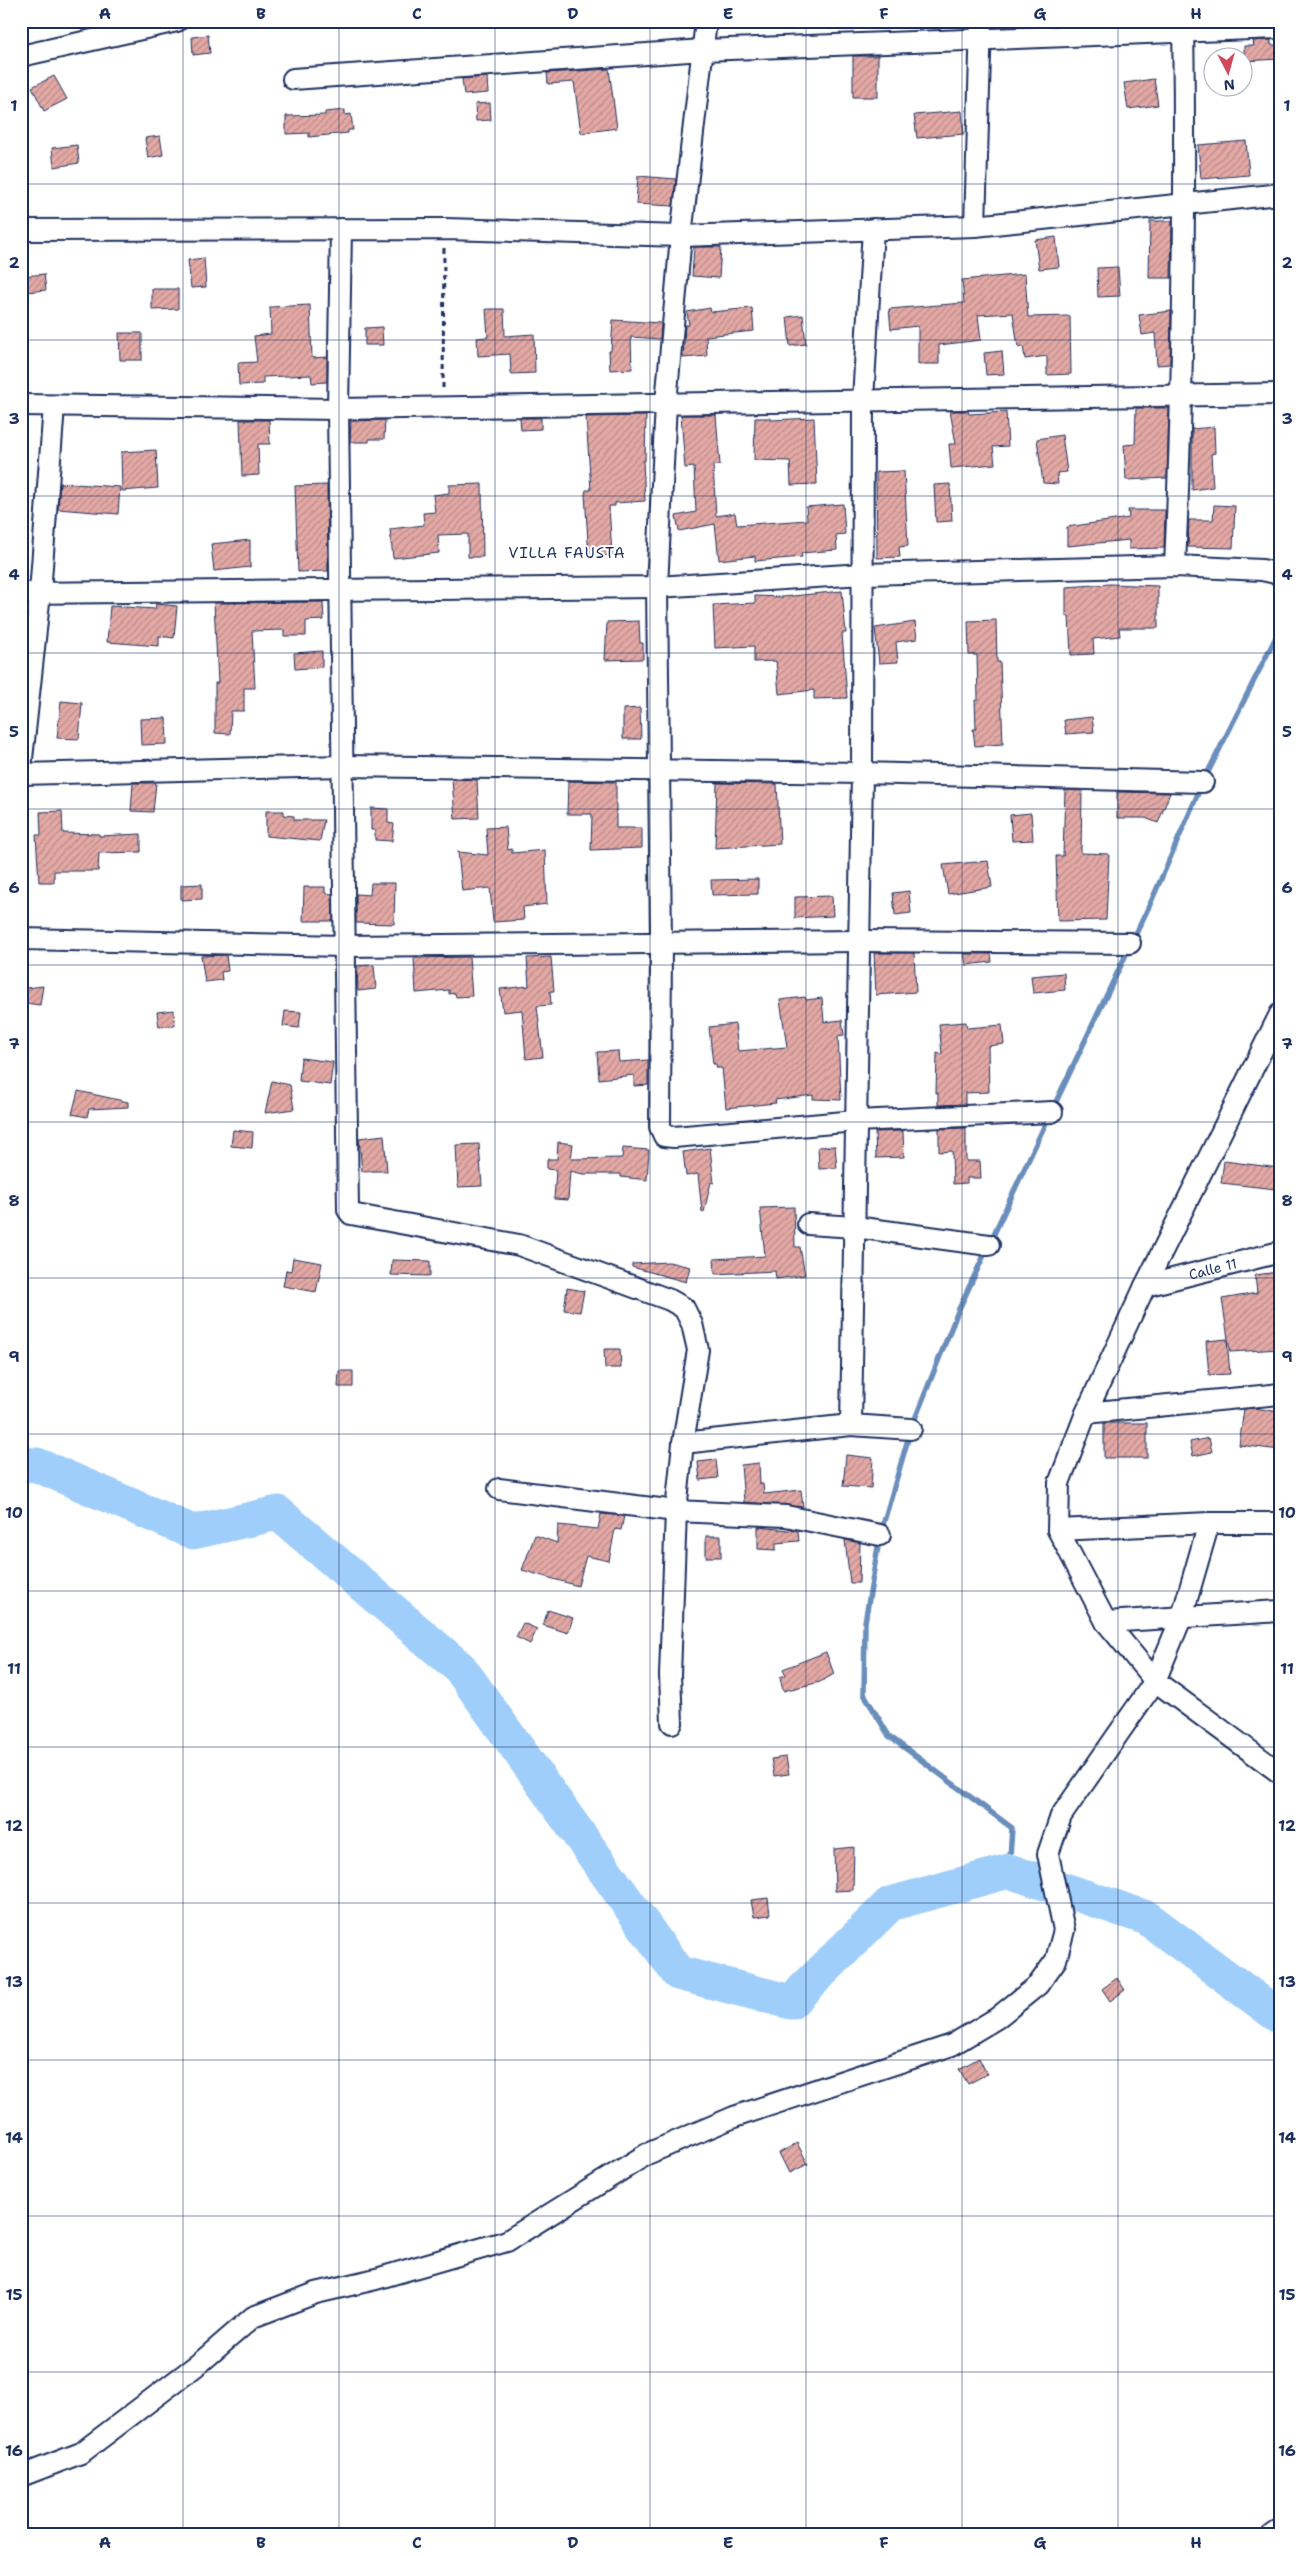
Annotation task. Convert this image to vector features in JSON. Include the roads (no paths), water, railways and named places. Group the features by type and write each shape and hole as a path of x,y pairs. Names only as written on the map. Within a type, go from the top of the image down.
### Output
{"street":[{"path":"21,56 177,21"},
{"path":"706,21 681,236 666,403 657,587 661,942 660,1127 664,1136 674,1138 856,1121 1052,1112"},
{"path":"293,80 981,30 1183,26 1280,28"},
{"path":"1175,566 1183,394 1186,204 1183,26"},
{"path":"975,226 981,30"},
{"path":"21,230 445,229 681,236 975,226 1280,194"},
{"path":"341,229 338,409 349,1213 519,1245 670,1300 684,1308 692,1324 698,1350 683,1443 676,1511 670,1675 672,1723"},
{"path":"851,1425 862,773 863,400 873,229"},
{"path":"21,405 338,409 1183,394 1280,394"},
{"path":"21,768 31,593 54,406"},
{"path":"31,593 340,588 657,587 863,574 1175,566 1271,572"},
{"path":"21,774 343,766 862,773 1203,782"},
{"path":"21,939 345,946 859,941 1130,943"},
{"path":"1280,1014 1145,1286 1086,1413 1059,1483 1058,1530 1106,1622 1155,1681 1280,1773"},
{"path":"808,1224 854,1227 989,1245"},
{"name":"Calle 11","path":"1145,1286 1280,1252"},
{"path":"1086,1413 1280,1394"},
{"path":"683,1443 851,1425 911,1429"},
{"path":"499,1489 676,1511 786,1516 880,1535"},
{"path":"1058,1530 1209,1523 1280,1523"},
{"path":"21,2476 81,2453 201,2362 253,2317 316,2293 376,2279 507,2241 647,2154 734,2117 952,2045 997,2018 1038,1985 1056,1960 1064,1930 1048,1854 1061,1816 1155,1681 1182,1616 1209,1523"},
{"path":"1106,1622 1280,1611"},
{"path":"1274,2535 1280,2530"}],"waterway":[{"path":"1053,1108 1151,902 1203,782 1280,629"},
{"path":"1009,1871 1012,1828 889,1736 864,1694 865,1622 880,1535 911,1429 958,1311 1049,1116"},
{"path":"21,1464 37,1465 193,1532 278,1513 460,1668 678,1973 791,2002 890,1904 1009,1871 1147,1918 1280,2017"}],"district":[{"name":"VILLA FAUSTA","path":"567,553"}]}
